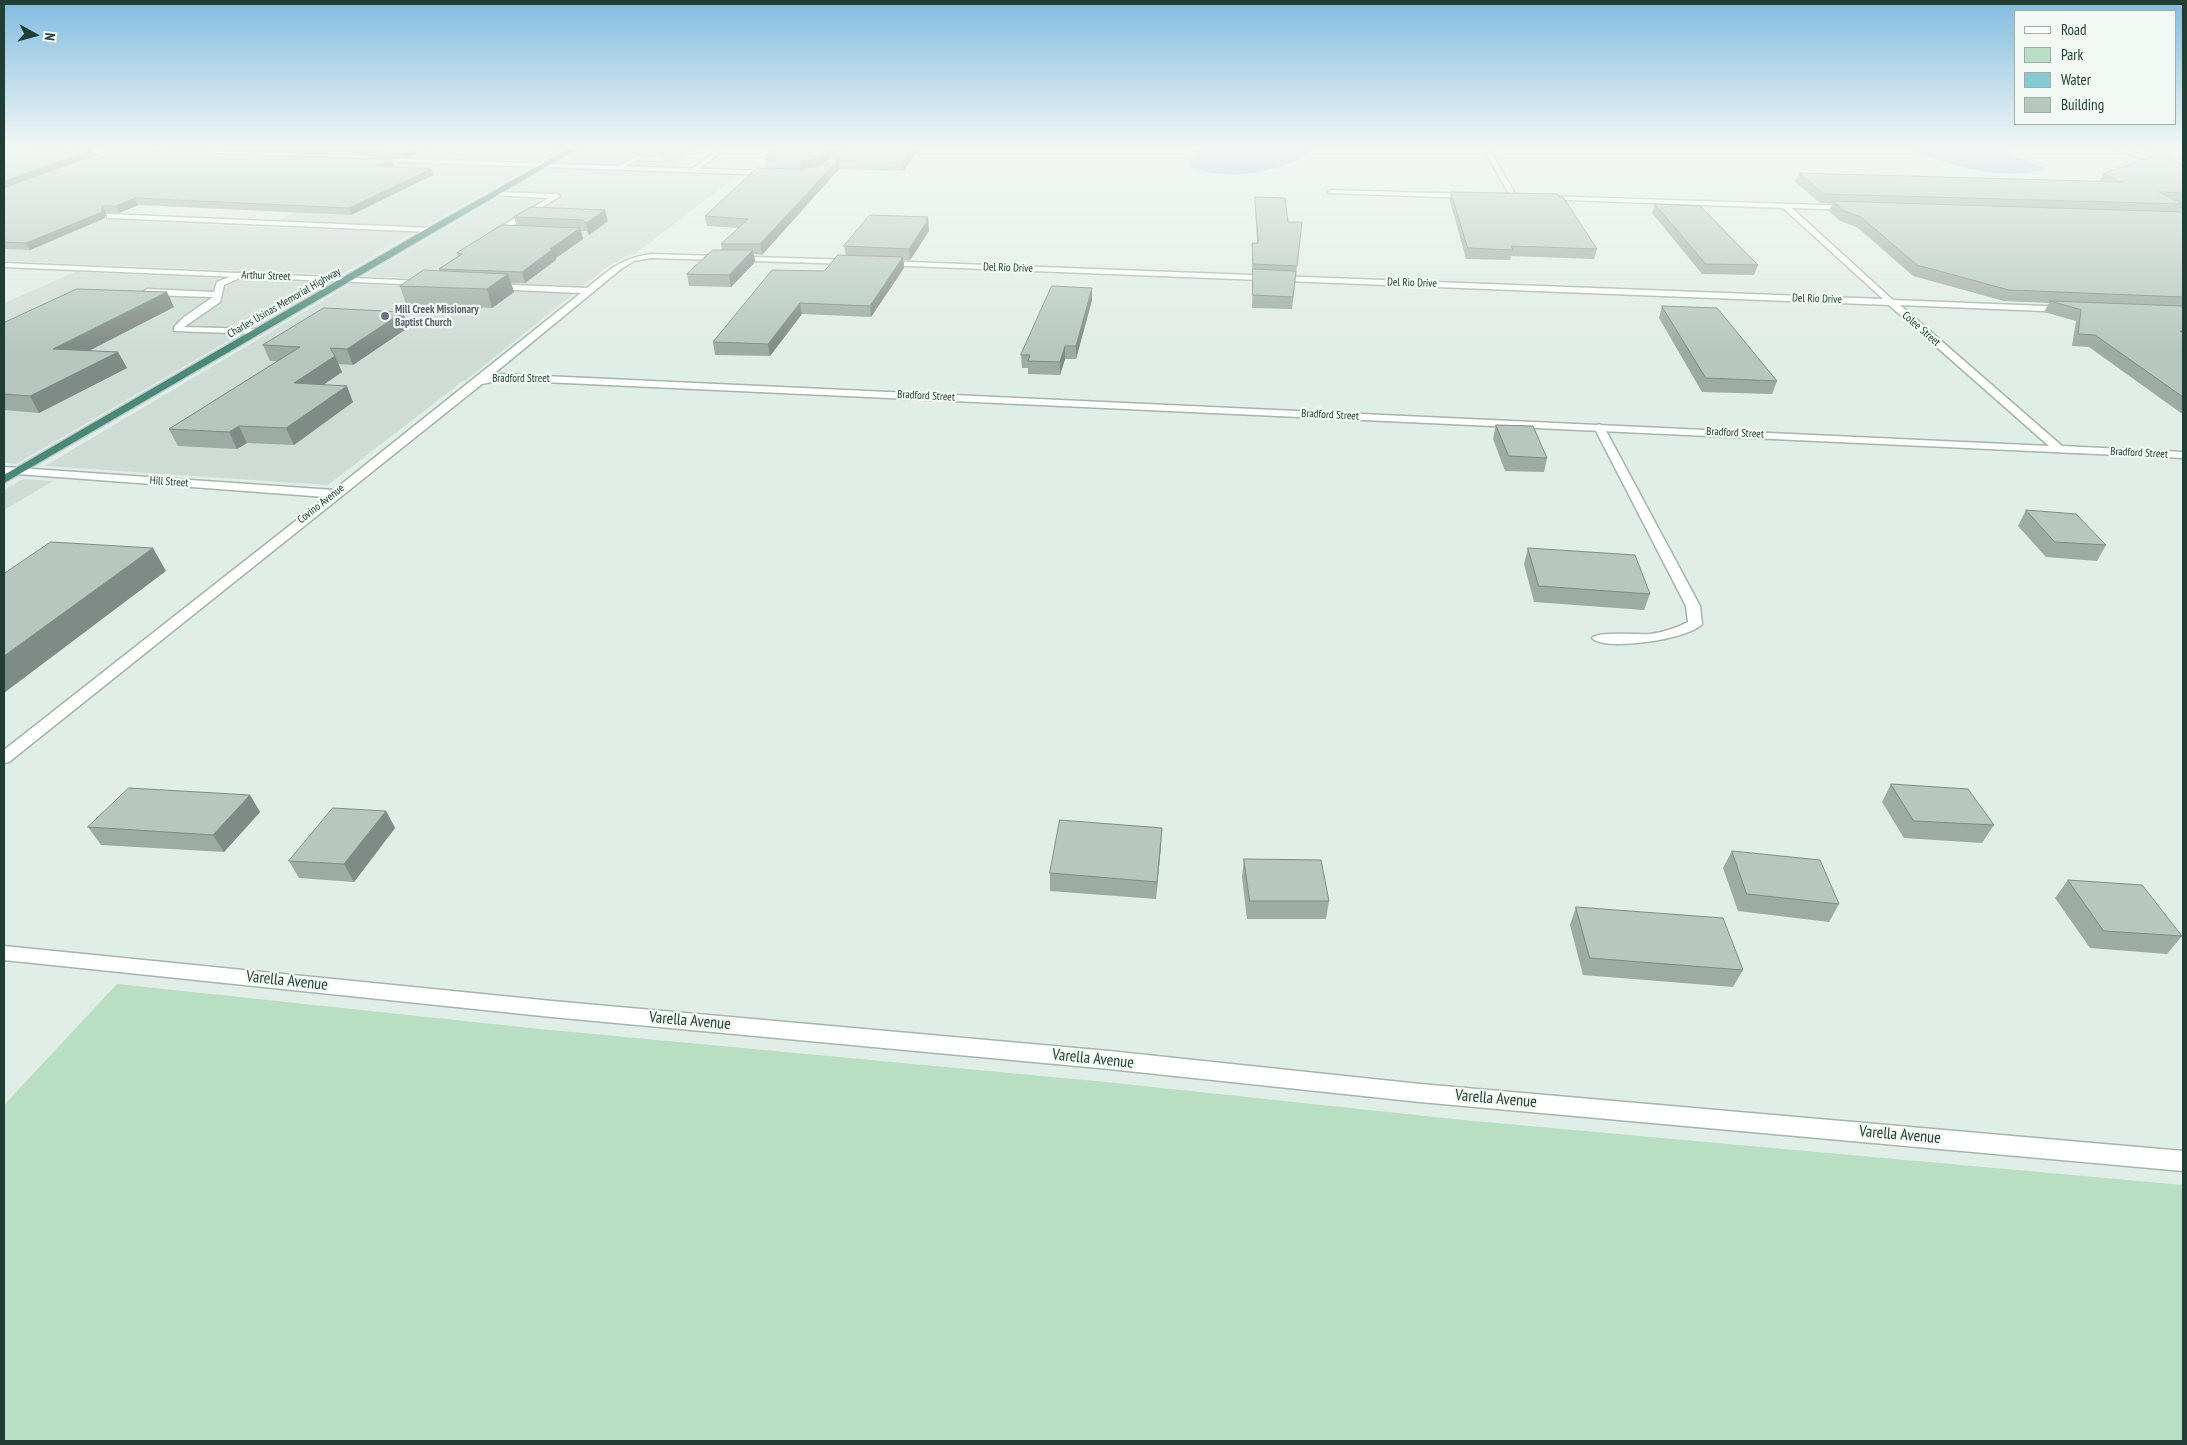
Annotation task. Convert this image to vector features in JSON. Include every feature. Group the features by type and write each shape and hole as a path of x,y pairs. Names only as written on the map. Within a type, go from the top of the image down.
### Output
{"highway":[{"name":"Charles Usinas Memorial Highway","path":"4,480 458,214"}],"street":[{"path":"517,233 498,232 527,214"},
{"name":"Colee Street","path":"1795,214 1891,302 2058,449"},
{"path":"110,216 431,230"},
{"name":"Covino Avenue","path":"4,758 478,382 618,267 632,259 642,257 858,262"},
{"name":"Del Rio Drive","path":"878,263 2076,309"},
{"name":"Arthur Street","path":"4,265 434,284"},
{"path":"242,275 220,284 217,300 187,319 176,329 257,332"},
{"path":"482,286 589,291"},
{"path":"140,292 218,295"},
{"name":"Bradford Street","path":"478,382 501,377 2183,455"},
{"path":"1599,427 1693,606 1695,624 1679,633 1658,638 1599,638"},
{"name":"Hill Street","path":"4,470 335,494"},
{"name":"Varella Avenue","path":"4,953 552,1009 1099,1059 1420,1093 2183,1161"}],"shaded area":[{"path":"291,214 447,214 426,226 277,221"},
{"path":"469,214 687,214 635,254 628,255 607,267 582,287 364,276"},
{"path":"95,219 275,228 415,232 341,275 4,261 4,241"},
{"path":"75,272 328,283 16,464 4,463 4,303"},
{"path":"351,284 573,294 466,380 458,383 328,485 45,466"},
{"path":"23,479 53,481 4,510 4,490"}],"green space":[{"path":"117,984 540,1029 1106,1082 1463,1120 2183,1185 2183,1441 4,1441 4,1105"}],"building":[{"path":"4,214 96,214 26,243 4,242"},
{"path":"518,214 599,214 586,223 583,220 514,217"},
{"path":"707,214 787,214 760,244 721,244 748,219 705,216"},
{"path":"1256,214 1287,214 1288,222 1302,222 1297,266 1253,264 1252,243 1258,243"},
{"path":"1458,214 1574,214 1597,249 1511,246 1513,250 1468,248"},
{"path":"1664,214 1708,214 1758,265 1706,264"},
{"path":"1854,214 2183,214 2183,297 2009,290 1917,265 1861,217"},
{"path":"870,215 928,217 925,220 928,220 909,249 844,246"},
{"path":"502,225 580,228 522,272 439,269 462,254 457,253"},
{"path":"713,250 753,250 729,275 687,274"},
{"path":"838,255 903,257 870,306 800,303 768,344 713,342 772,270 824,271"},
{"path":"1253,269 1296,271 1293,297 1253,295"},
{"path":"424,270 508,274 487,289 400,286"},
{"path":"1052,286 1092,288 1076,346 1065,346 1060,362 1028,361 1030,355 1021,355"},
{"path":"77,289 167,292 53,349 118,352 30,396 4,394 4,323"},
{"path":"2050,301 2183,306 2183,331 2180,331 2183,333 2183,397 2095,335 2078,334 2081,310"},
{"path":"1662,306 1717,308 1777,381 1706,378"},
{"path":"324,308 403,312 347,349 330,348 335,356 294,383 347,386 286,428 239,426 229,432 169,429 300,347 263,345"},
{"path":"1496,425 1533,426 1547,458 1509,456"},
{"path":"2026,510 2076,514 2106,545 2055,542"},
{"path":"51,542 153,548 4,656 4,574"},
{"path":"1528,548 1635,555 1650,594 1539,586"},
{"path":"1891,784 1968,789 1994,825 1914,821"},
{"path":"129,788 250,795 213,835 88,827"},
{"path":"333,808 386,811 344,864 289,861"},
{"path":"1060,820 1162,828 1157,882 1050,873"},
{"path":"1732,851 1820,860 1839,904 1747,894"},
{"path":"1244,859 1321,860 1329,901 1250,901"},
{"path":"2068,880 2142,885 2182,936 2104,931"},
{"path":"1576,907 1723,918 1743,970 1590,958"}],"place":[{"name":"Mill Creek Missionary Baptist Church","path":"385,316"}]}
